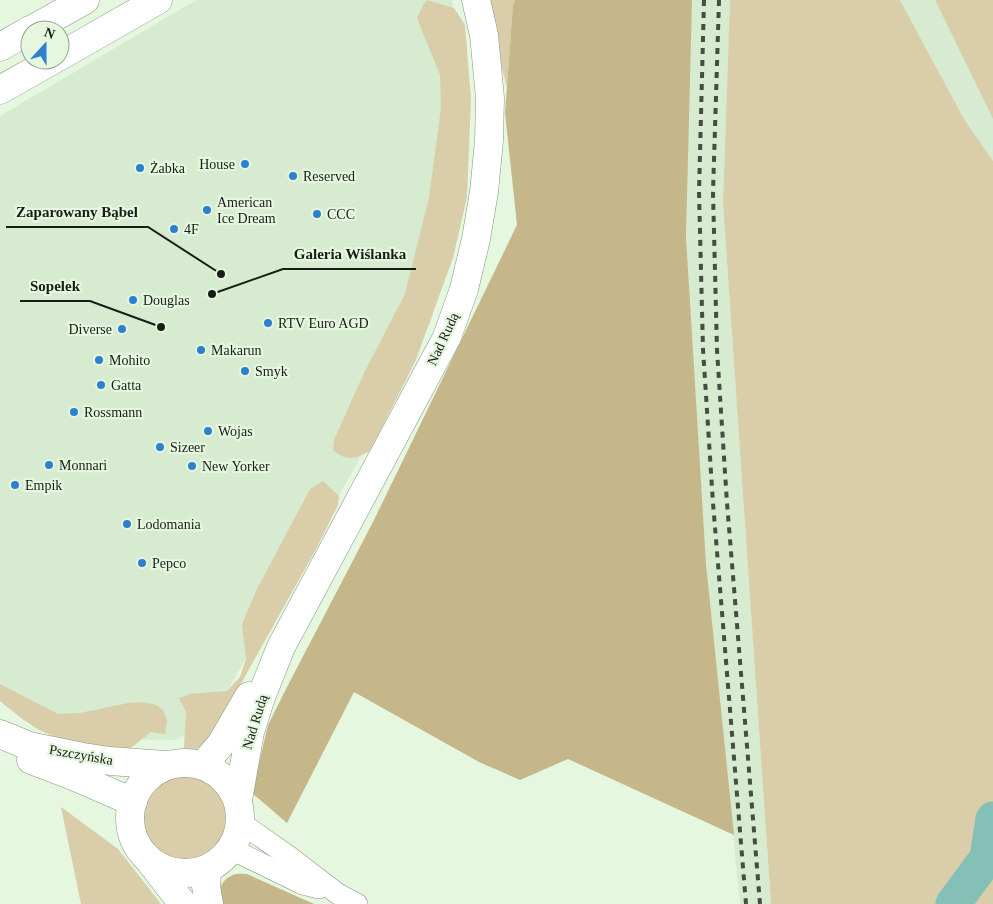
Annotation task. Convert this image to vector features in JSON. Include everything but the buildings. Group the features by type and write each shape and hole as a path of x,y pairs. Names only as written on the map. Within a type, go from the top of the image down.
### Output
{"main road":[{"path":"48,20 85,0"},
{"path":"70,50 158,0"},
{"name":"Nad Rudą","path":"239,812 250,732 261,697 281,647 446,337 464,290 476,239 484,192 489,141 490,98 485,44 476,0"},
{"path":"0,47 20,36"},
{"path":"0,90 35,70"},
{"name":"Nad Rudą","path":"203,765 221,744 258,677 281,647"},
{"name":"Pszczyńska","path":"0,734 30,746 83,757 165,765"},
{"name":"Pszczyńska","path":"0,740 24,758 133,802"},
{"path":"150,860 177,872 192,873 207,869 219,861 231,849 238,834 239,812 233,790 222,776 214,770 194,763 177,762 165,765 152,773 143,783 133,802 130,818 132,834 138,847 184,904"},
{"path":"207,869 206,886 209,904"}],"street":[{"path":"239,812 287,855 338,894 357,904"},
{"path":"231,849 302,884 338,894"}],"shaded area":[{"path":"196,0 452,0 463,59 449,255 431,321 371,439 208,725 175,740 118,739 0,697 0,116"},
{"path":"427,0 454,8 465,25 471,99 467,197 453,258 415,362 370,451 360,456 347,458 333,450 334,440 364,373 405,294 429,198 441,108 440,75 417,18"},
{"path":"485,0 515,0 513,5 507,88"},
{"path":"515,0 692,0 686,237 706,564 734,835 568,759 520,780 479,762 354,692 287,823 252,793 268,725 374,520 517,225 505,113 513,5"},
{"path":"692,0 730,0 723,203 771,904 740,904 706,564 687,277 686,129"},
{"path":"730,0 900,0 964,119 993,161 993,904 771,904 723,203"},
{"path":"900,0 935,0 993,119 993,161 964,119"},
{"path":"935,0 993,0 993,119"},
{"path":"323,481 339,496 338,505 315,551 209,741 191,752 184,748 186,712 179,698 190,694 227,691 240,677 246,659 242,624 256,591 310,489"},
{"path":"0,684 58,714 80,713 128,703 144,702 156,705 163,710 167,721 165,734 151,732 127,751 62,739 32,725 0,701"},
{"path":"185,776 208,783 220,795 227,818 220,841 208,853 185,860 162,853 150,841 143,818 150,795 162,783"},
{"path":"61,807 118,849 161,904 81,904"},
{"path":"234,874 247,874 314,904 221,904 220,888 224,881"}],"waterway":[{"path":"953,904 987,858 993,819"}],"railway":[{"path":"704,0 699,192 703,349 713,503 746,904"},
{"path":"719,0 713,192 717,350 727,503 760,904"}],"place":[{"name":"House","path":"245,164"},
{"name":"Żabka","path":"140,168"},
{"name":"Reserved","path":"293,176"},
{"name":"American Ice Dream","path":"207,210"},
{"name":"CCC","path":"317,214"},
{"name":"4F","path":"174,229"},
{"name":"Zaparowany Bąbel","path":"221,274"},
{"name":"Galeria Wiślanka","path":"212,294"},
{"name":"Douglas","path":"133,300"},
{"name":"RTV Euro AGD","path":"268,323"},
{"name":"Sopelek","path":"161,327"},
{"name":"Diverse","path":"122,329"},
{"name":"Makarun","path":"201,350"},
{"name":"Mohito","path":"99,360"},
{"name":"Smyk","path":"245,371"},
{"name":"Gatta","path":"101,385"},
{"name":"Rossmann","path":"74,412"},
{"name":"Wojas","path":"208,431"},
{"name":"Sizeer","path":"160,447"},
{"name":"Monnari","path":"49,465"},
{"name":"New Yorker","path":"192,466"},
{"name":"Empik","path":"15,485"},
{"name":"Lodomania","path":"127,524"},
{"name":"Pepco","path":"142,563"}]}
